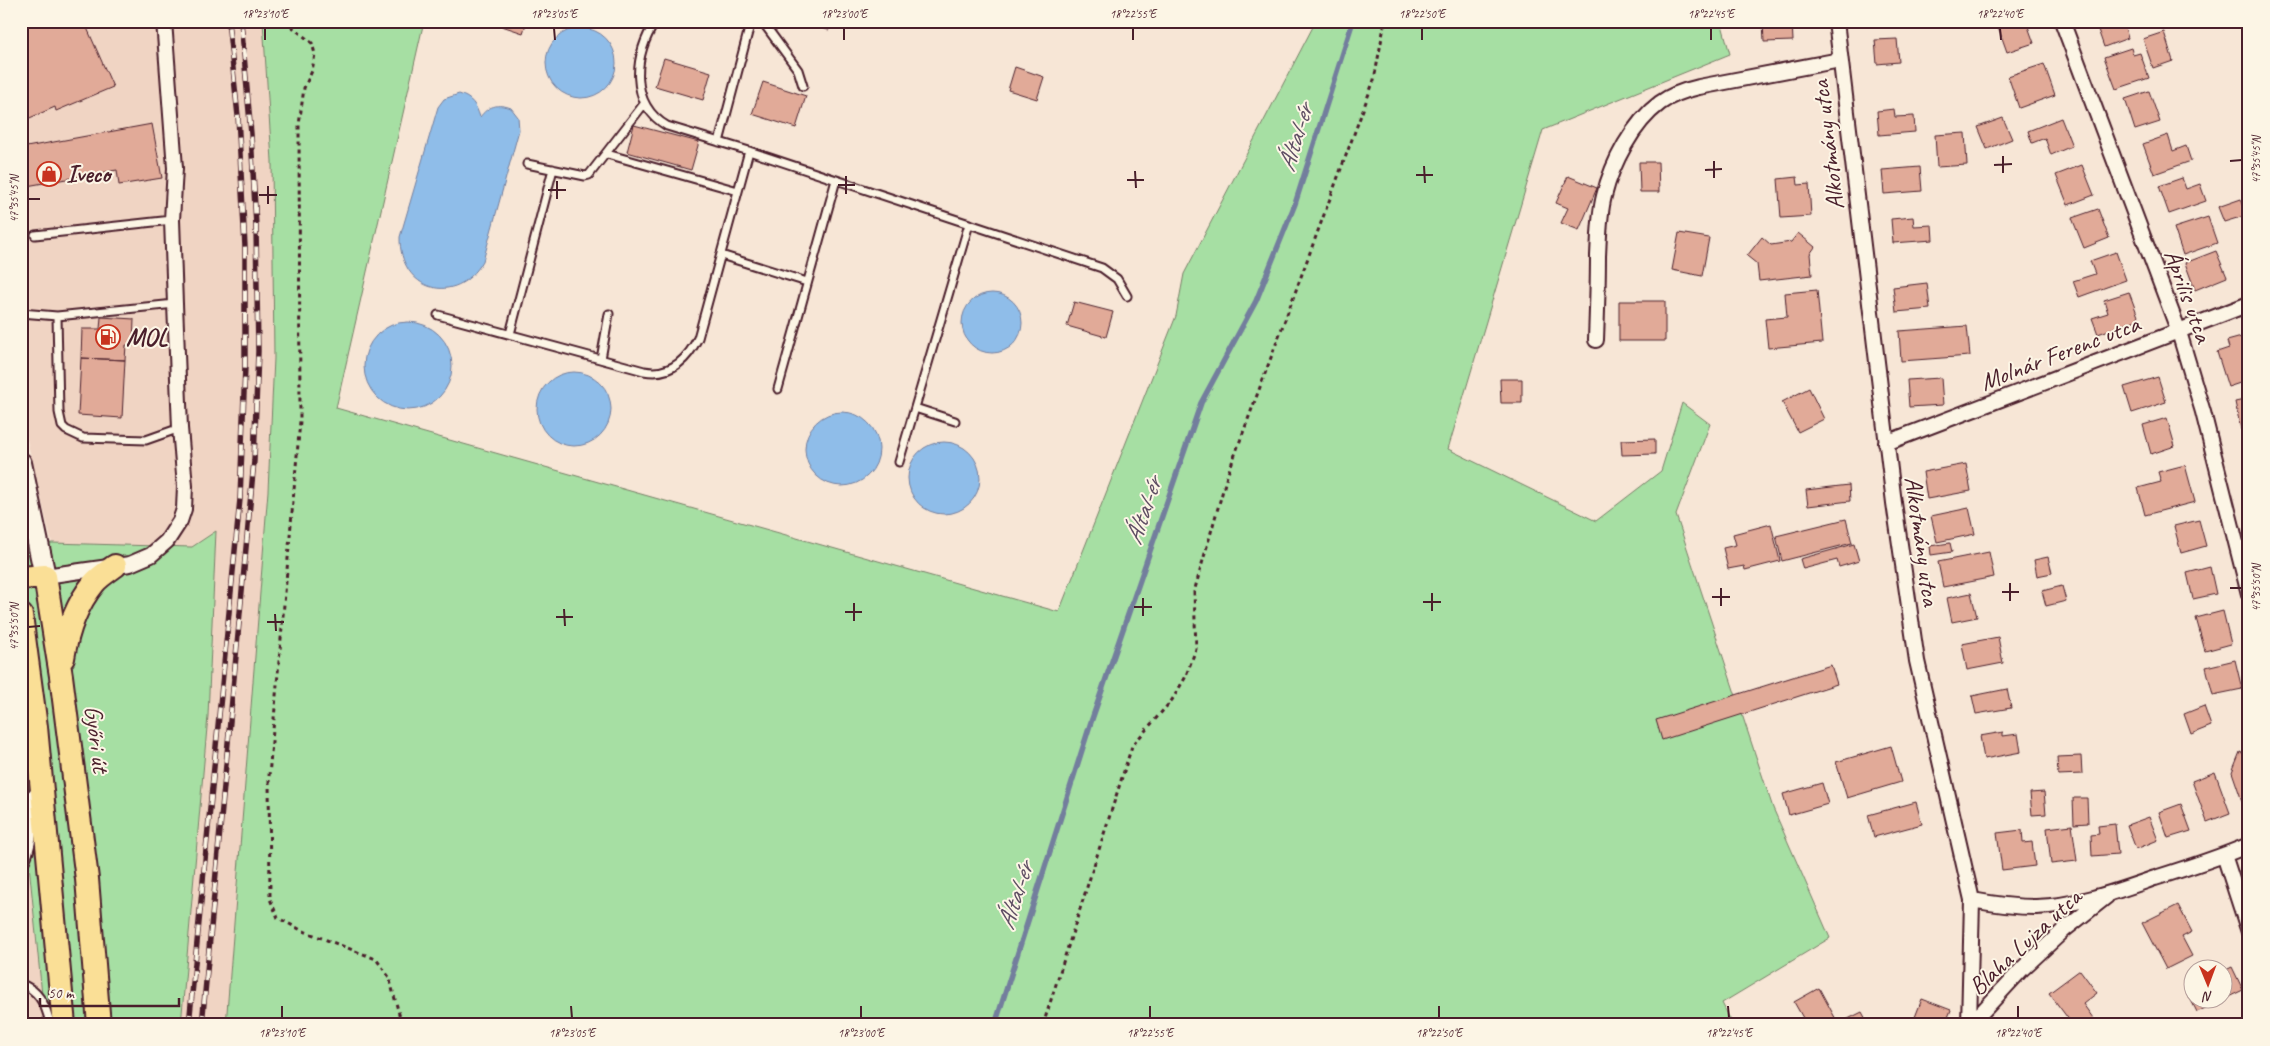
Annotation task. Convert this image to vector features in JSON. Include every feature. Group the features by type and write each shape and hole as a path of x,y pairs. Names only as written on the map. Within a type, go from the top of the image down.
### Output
{"main road":[{"name":"Győri út","path":"21,463 45,576 61,676 87,879 99,1025"},
{"path":"61,676 66,638 76,612 94,583 115,566"},
{"path":"21,578 45,576"},
{"path":"21,615 25,667 36,727 64,1025"}],"street":[{"path":"45,576 130,564 151,556 167,541 180,521 184,509 185,486 174,304 172,220 175,168 164,21"},
{"name":"Alkotmány utca","path":"1836,21 1886,443 1917,661 1972,900 1970,1025"},
{"name":"Április utca","path":"2062,21 2179,332 2203,412 2249,594"},
{"name":"Alkotmány utca","path":"1596,340 1599,232 1604,196 1615,166 1629,139 1643,120 1661,102 1690,89 1840,60"},
{"name":"Molnár Ferenc utca","path":"1886,443 2249,304"},
{"name":"Blaha Lujza utca","path":"1972,900 2000,905 2038,907 2073,902 2111,893 2249,845"},
{"path":"2224,855 2249,932"},
{"name":"Blaha Lujza utca","path":"1970,1025 2022,969 2064,930 2111,893"}],"lane":[{"path":"656,21 645,42 639,70 639,87 644,104 653,116 667,126 749,151 1102,268 1118,279 1127,296"},
{"path":"719,142 751,21"},
{"path":"762,21 798,70 803,86"},
{"path":"527,164 589,175 644,104"},
{"path":"438,315 655,373 665,371 686,358 698,338 749,151"},
{"path":"607,154 738,191"},
{"path":"510,334 553,170"},
{"path":"778,389 836,180"},
{"path":"35,235 172,220"},
{"path":"899,462 969,224"},
{"path":"721,255 807,282"},
{"path":"21,313 57,316 174,304"},
{"path":"601,359 609,314"},
{"path":"57,316 59,412 62,426 66,430 83,438 146,440 180,428"},
{"path":"915,408 955,421"},
{"path":"29,755 36,727"},
{"path":"21,868 28,855 33,825 31,790"},
{"path":"21,984 34,990 40,998 48,1015 50,1025"}],"path":[{"path":"285,21 312,43 315,54 312,70 304,88 299,125 300,421 269,776 270,898 278,918 301,930 376,959 388,977 402,1025"},
{"path":"1043,1025 1132,746 1172,700 1185,678 1196,649 1194,592 1226,476 1374,80 1384,21"}],"shaded area":[{"path":"21,21 263,21 272,161 274,358 268,491 226,1025 181,1025 208,716 216,531 192,547 52,543 21,415"},
{"path":"21,845 27,845 45,1025 21,1025"}],"green space":[{"path":"263,21 424,21 336,408 1059,612 1176,316 1184,274 1316,21 1721,21 1730,54 1543,130 1448,449 1596,521 1661,471 1682,403 1710,424 1676,515 1773,808 1830,938 1722,1003 1733,1025 226,1025 268,491 274,358 272,161"},
{"path":"216,531 208,716 181,1025 45,1025 27,845 21,845 21,548 52,543 192,547"}],"water":[{"path":"581,28 600,34 610,44 616,63 610,82 600,92 581,98 562,92 552,82 546,63 552,44 562,34"},
{"path":"459,94 473,103 480,117 486,110 494,106 511,108 518,117 519,130 483,261 472,276 458,285 445,288 431,287 419,281 409,270 402,255 400,237 438,107 444,99"},
{"path":"992,293 1009,298 1017,306 1022,323 1017,340 1009,348 992,353 975,348 967,340 962,323 967,306 975,298"},
{"path":"408,322 425,326 439,335 448,349 452,366 448,383 439,397 425,406 408,410 391,406 377,397 368,383 364,366 368,349 377,335 391,326"},
{"path":"574,372 588,375 600,383 608,395 611,409 608,423 600,435 588,443 574,446 560,443 548,435 540,423 537,409 540,395 548,383 560,375"},
{"path":"842,412 856,415 868,423 876,435 879,449 876,463 868,475 856,483 842,486 828,483 816,475 808,463 805,449 808,435 816,423 828,415"},
{"path":"951,442 970,452 978,464 980,478 978,492 970,504 958,512 937,514 918,504 910,492 908,471 918,452 930,444"}],"building":[{"path":"27,21 84,21 113,87 56,111 55,107 25,120 27,124 21,127 21,24"},
{"path":"504,21 527,21 523,33 502,26"},
{"path":"792,21 831,21 829,30"},
{"path":"1763,21 1792,21 1793,41 1764,42"},
{"path":"1996,21 2026,21 2034,43 2007,52"},
{"path":"2095,21 2123,21 2128,38 2104,47"},
{"path":"2164,32 2173,61 2153,68 2143,39"},
{"path":"1897,39 1899,62 1877,64 1875,40"},
{"path":"2131,48 2133,55 2140,53 2149,78 2116,89 2104,57"},
{"path":"664,58 711,72 703,100 655,86"},
{"path":"2044,64 2055,95 2019,108 2008,76"},
{"path":"1015,67 1044,77 1037,99 1008,90"},
{"path":"763,82 806,96 796,128 752,114"},
{"path":"2149,91 2160,122 2135,130 2125,99"},
{"path":"1894,109 1895,117 1914,116 1915,132 1879,135 1877,111"},
{"path":"2003,118 2012,139 1987,149 1978,127"},
{"path":"2061,118 2072,146 2051,155 2045,138 2032,143 2028,131"},
{"path":"152,124 162,178 119,185 117,170 21,187 21,148"},
{"path":"634,125 699,142 691,170 627,152"},
{"path":"1965,133 1967,165 1937,167 1935,135"},
{"path":"2168,135 2173,151 2186,146 2191,161 2154,174 2143,144"},
{"path":"1639,162 1658,162 1659,192 1640,192"},
{"path":"2082,165 2094,195 2068,205 2056,175"},
{"path":"1920,167 1922,191 1884,194 1882,170"},
{"path":"1568,176 1597,188 1579,230 1561,223 1568,208 1556,203"},
{"path":"1797,177 1798,185 1809,184 1811,216 1781,218 1778,179"},
{"path":"2182,178 2186,189 2200,184 2206,201 2169,214 2159,186"},
{"path":"2241,199 2247,215 2224,222 2218,207"},
{"path":"2098,209 2109,238 2084,248 2072,218"},
{"path":"1913,217 1914,226 1932,225 1933,240 1893,243 1891,219"},
{"path":"2208,217 2217,243 2183,255 2174,228"},
{"path":"1679,233 1709,238 1702,276 1672,270"},
{"path":"1798,233 1815,247 1810,254 1812,275 1759,281 1757,264 1747,256 1762,237 1771,245 1791,242"},
{"path":"2216,251 2227,277 2195,290 2185,263"},
{"path":"2116,252 2126,280 2079,297 2073,281 2095,274 2090,261"},
{"path":"1927,283 1930,309 1896,312 1893,287"},
{"path":"1817,290 1822,343 1768,348 1765,319 1787,317 1785,293"},
{"path":"2129,292 2139,319 2098,334 2092,318 2108,313 2104,300"},
{"path":"1619,301 1665,301 1665,341 1619,341"},
{"path":"1074,302 1113,312 1106,337 1067,326"},
{"name":"MOL","path":"101,317 134,319 133,346 126,345 125,360 81,358 82,329 100,329"},
{"path":"1967,326 1970,356 1901,361 1899,331"},
{"path":"2249,335 2249,380 2228,387 2217,352 2229,348 2227,341"},
{"path":"81,358 125,360 122,418 78,415"},
{"path":"2158,377 2166,402 2132,413 2124,387"},
{"path":"1941,378 1943,405 1909,407 1907,380"},
{"path":"1500,379 1522,379 1522,403 1501,403"},
{"path":"1809,388 1824,419 1798,432 1782,402"},
{"path":"2249,399 2249,428 2241,430 2235,402"},
{"path":"2167,418 2175,446 2151,454 2143,425"},
{"path":"1655,439 1655,454 1622,455 1621,440"},
{"path":"1966,464 1971,491 1927,499 1923,472"},
{"path":"2185,465 2195,502 2145,515 2138,488 2161,482 2158,472"},
{"path":"1849,485 1850,501 1808,506 1806,490"},
{"path":"1969,508 1975,534 1937,542 1931,516"},
{"path":"1846,519 1852,543 1782,561 1776,536"},
{"path":"2199,520 2206,546 2181,553 2174,526"},
{"path":"1771,524 1780,561 1745,570 1744,566 1728,569 1723,548 1736,545 1733,534"},
{"path":"1950,543 1952,552 1931,555 1930,546"},
{"path":"1854,544 1859,561 1839,567 1837,560 1803,569 1800,559"},
{"path":"1989,552 1994,577 1943,587 1938,562"},
{"path":"2048,557 2052,573 2037,576 2034,560"},
{"path":"2210,567 2216,594 2193,599 2187,573"},
{"path":"2062,586 2066,601 2046,606 2042,591"},
{"path":"1971,593 1977,617 1952,622 1947,598"},
{"path":"2223,611 2231,644 2205,651 2196,618"},
{"path":"1998,637 2003,663 1967,670 1962,644"},
{"path":"2235,660 2242,689 2213,695 2206,667"},
{"path":"1831,665 1837,684 1662,740 1656,720"},
{"path":"2007,689 2011,708 1976,714 1972,696"},
{"path":"2204,706 2211,726 2191,734 2184,714"},
{"path":"2003,732 2003,736 2018,734 2021,752 1984,759 1980,736"},
{"path":"1891,746 1901,782 1847,798 1836,762"},
{"path":"2240,752 2249,756 2249,805 2244,807 2232,772"},
{"path":"2081,756 2082,774 2058,775 2057,757"},
{"path":"2215,772 2230,813 2207,822 2192,781"},
{"path":"1822,783 1828,804 1789,815 1783,794"},
{"path":"2044,792 2046,814 2032,815 2030,793"},
{"path":"2073,798 2087,798 2088,823 2074,824"},
{"path":"1916,802 1922,824 1874,837 1868,815"},
{"path":"2181,804 2191,831 2168,838 2159,812"},
{"path":"2149,817 2158,840 2136,849 2127,825"},
{"path":"2115,824 2118,854 2092,856 2091,835 2099,834 2098,826"},
{"path":"2072,825 2077,861 2051,864 2047,828"},
{"path":"2022,830 2023,843 2032,842 2035,866 2002,870 1997,833"},
{"path":"21,904 26,956 21,956"},
{"path":"2178,905 2192,932 2182,937 2192,956 2182,958 2182,961 2166,969 2142,923"},
{"path":"2232,967 2243,990 2232,995"},
{"path":"2080,970 2097,993 2083,1004 2098,1025 2073,1025 2049,993"},
{"path":"1819,988 1839,1025 1807,1025 1794,1002"},
{"path":"1922,999 1951,1010 1945,1025 1912,1025"},
{"path":"2195,1008 2205,1008 2197,1012"},
{"path":"1862,1012 1869,1025 1849,1025 1846,1020"}],"waterway":[{"name":"Által-ér","path":"995,1025 1090,725 1201,403 1256,301 1295,204 1353,21"}],"railway":[{"path":"189,1025 240,499 245,366 245,247 238,116 228,21"},
{"path":"202,1025 254,461 258,351 256,226 251,134 241,21"}],"place":[{"name":"Iveco","path":"49,174"},
{"name":"MOL","path":"108,337"}]}
